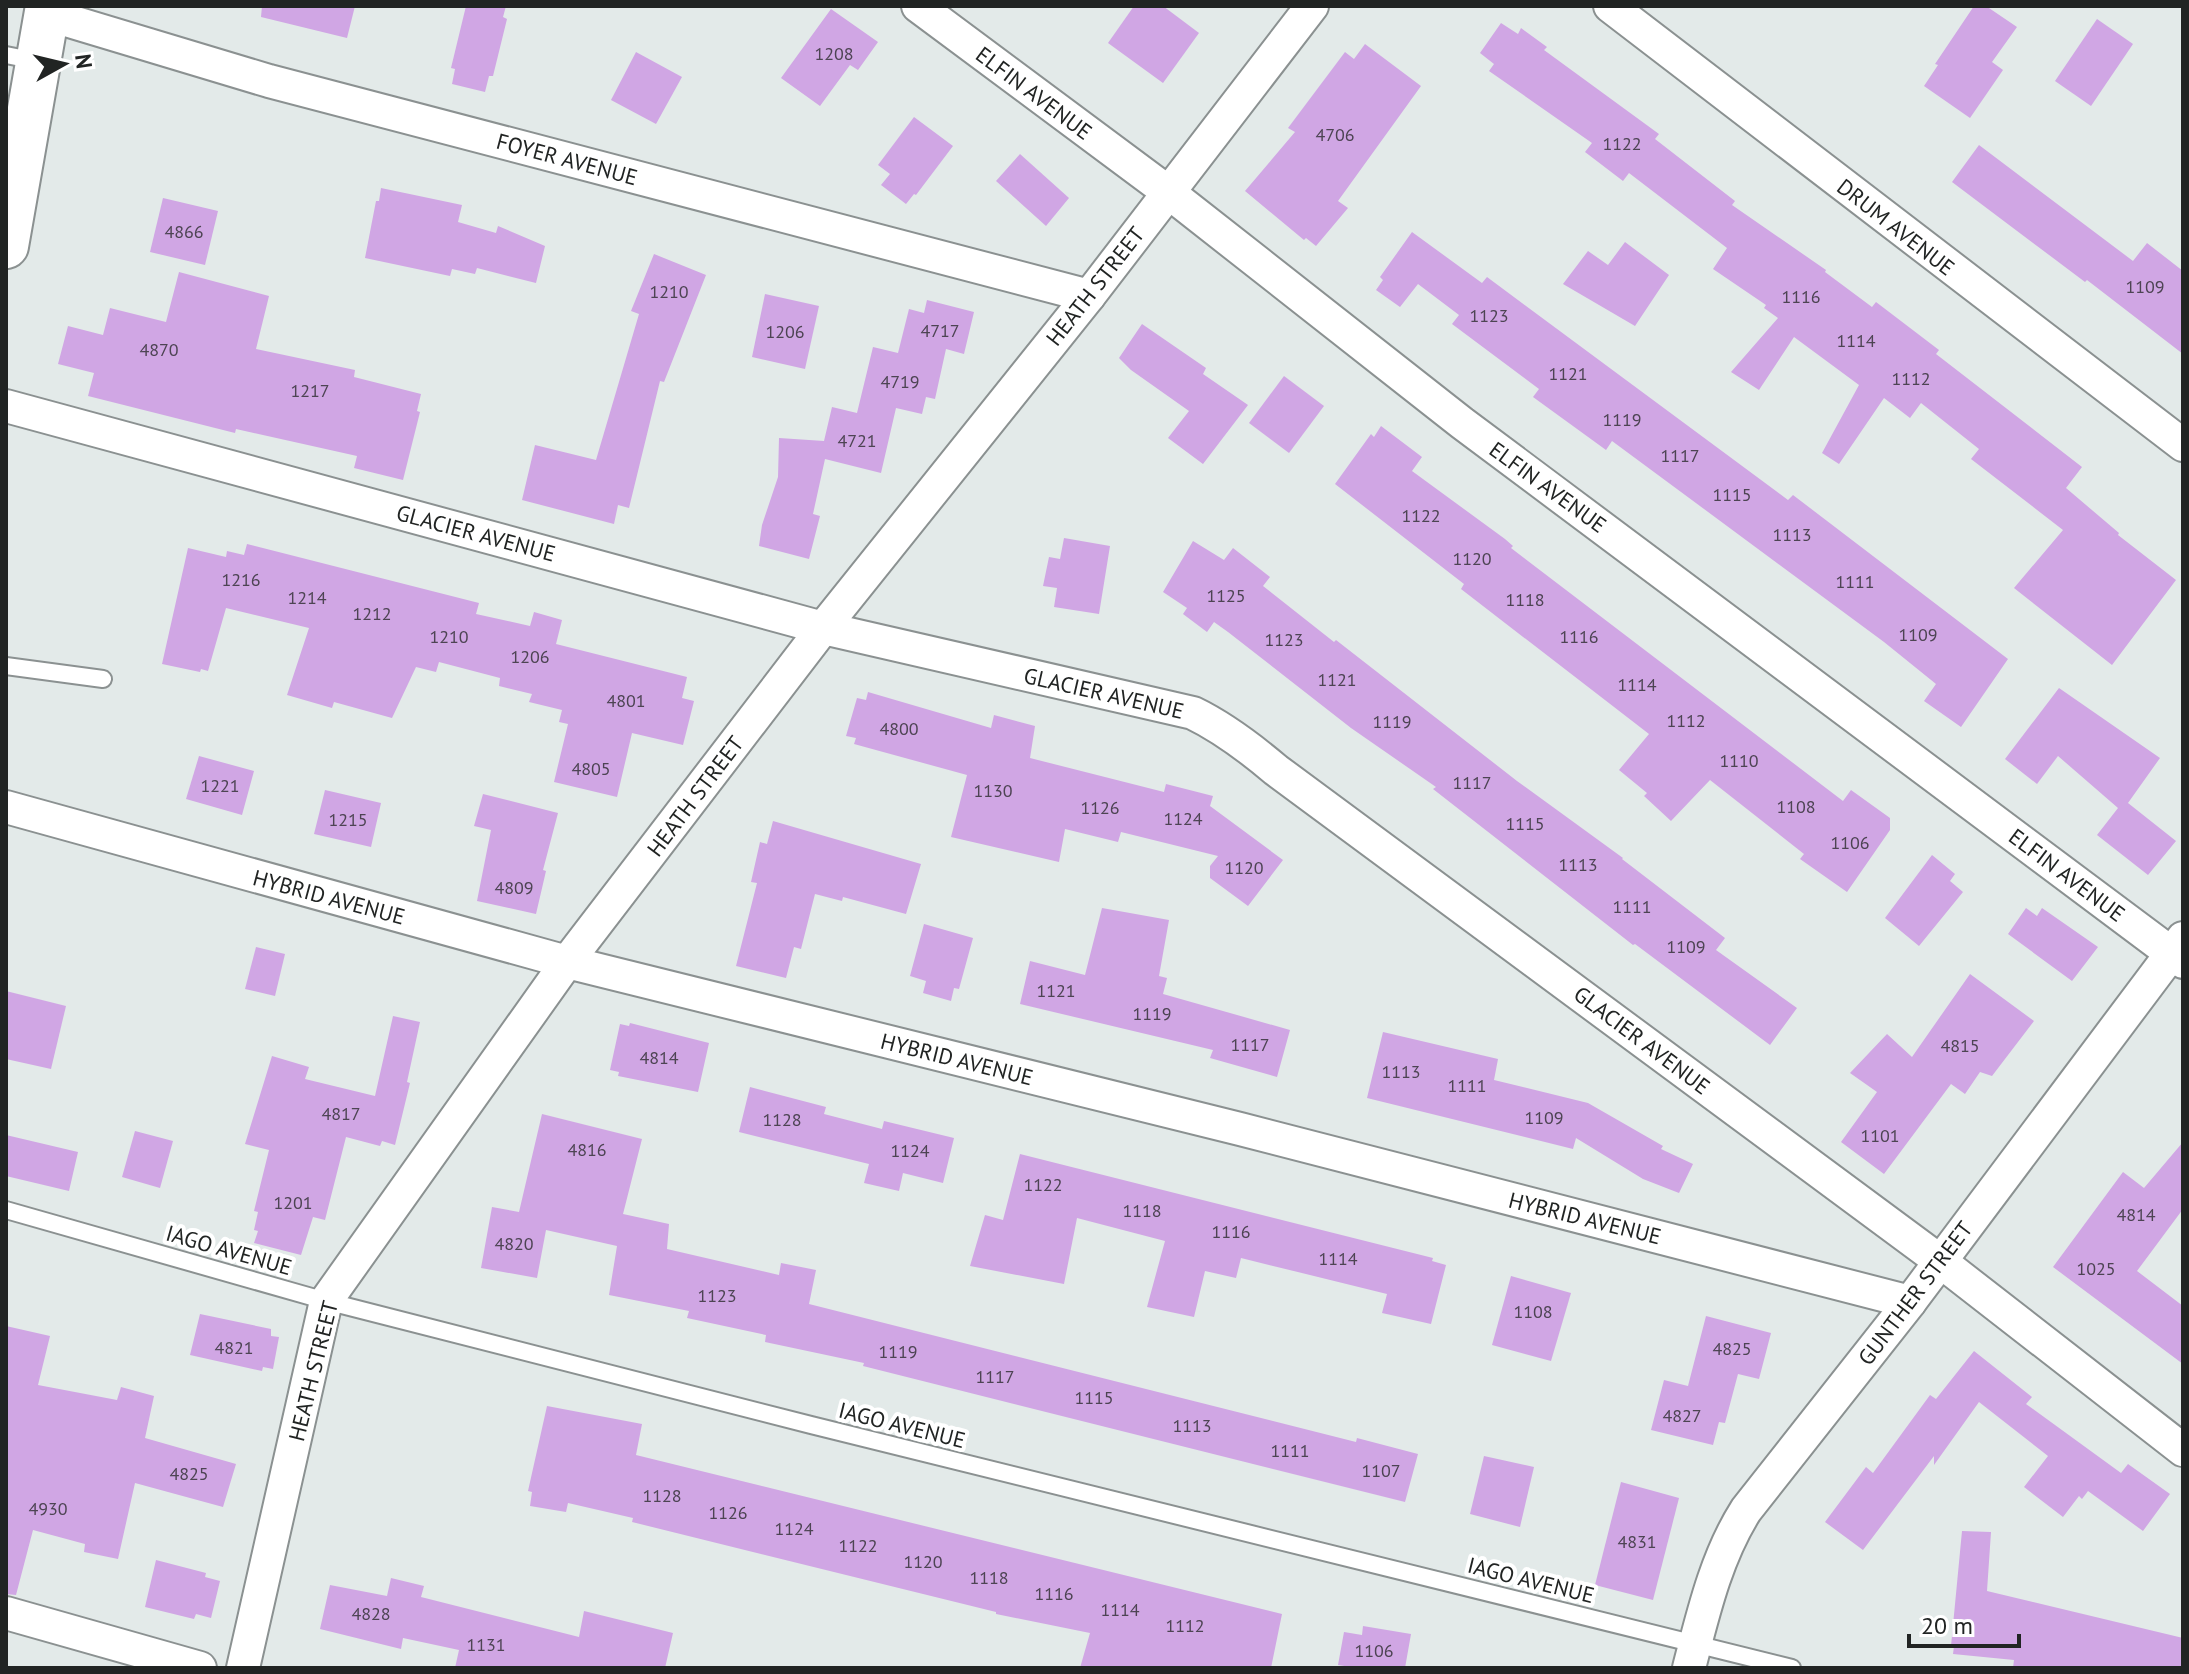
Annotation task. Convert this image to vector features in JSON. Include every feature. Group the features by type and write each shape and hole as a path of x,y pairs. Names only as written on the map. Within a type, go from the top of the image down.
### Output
{"main road":[{"path":"8,224 22,58 47,10"}],"street":[{"name":"ELFIN AVENUE","path":"918,6 1168,192 1462,423 2179,951"},
{"name":"HEATH STREET","path":"243,1668 326,1301 567,962 823,628 1089,296 1312,6"},
{"name":"DRUM AVENUE","path":"1610,6 2183,445"},
{"name":"FOYER AVENUE","path":"47,10 269,81 1089,296"},
{"name":"GLACIER AVENUE","path":"6,406 823,628 1193,713 1213,722 1940,1261 2183,1450"},
{"name":"HYBRID AVENUE","path":"6,807 567,962 1255,1133 1910,1302"},
{"name":"GUNTHER STREET","path":"1692,1656 1711,1590 1737,1524 2179,951"},
{"path":"6,1613 200,1668"}],"lane":[{"path":"6,666 103,679"},
{"name":"IAGO AVENUE","path":"6,1210 326,1301 1692,1656 1792,1668"}],"building":[{"path":"262,6 355,6 347,38 261,17"},
{"path":"466,6 506,6 503,17 507,19 493,76 489,76 485,92 452,84 455,69 451,68"},
{"path":"1134,6 1163,6 1199,33 1163,83 1108,43"},
{"path":"1974,6 1986,6 2017,27 1992,62 2003,70 1970,118 1924,86"},
{"path":"831,9 878,42 858,70 850,65 820,106 781,78"},
{"path":"2097,19 2133,44 2091,106 2055,81"},
{"path":"1501,23 1518,34 1521,28 1547,47 1544,50 1659,134 1655,139 1735,201 1732,205 1826,270 1872,307 1876,302 1939,350 1936,354 2082,467 2066,488 2118,535 2176,580 2112,665 2014,588 2063,530 1971,459 1979,449 1921,403 1910,418 1884,398 1839,464 1822,453 1859,385 1794,337 1759,390 1731,372 1778,318 1764,308 1766,305 1713,269 1727,248 1629,173 1623,181 1585,152 1592,143 1489,71 1494,64 1480,53"},
{"path":"1365,44 1421,86 1338,201 1348,208 1316,246 1306,238 1304,240 1245,191 1295,132 1288,128 1345,52 1354,59"},
{"path":"636,52 682,77 656,124 611,100"},
{"path":"914,117 953,146 906,204 881,185 890,174 878,165"},
{"path":"1979,145 2133,261 2147,243 2183,271 2183,354 1952,182"},
{"path":"1020,154 1069,198 1046,226 996,181"},
{"path":"381,188 462,205 458,222 496,233 498,226 545,246 536,283 477,268 475,274 452,269 450,276 365,258"},
{"path":"163,198 218,211 205,265 150,252"},
{"path":"1412,232 1482,283 1487,277 1788,500 1793,495 2008,659 1961,727 1924,701 1936,684 1612,441 1606,450 1533,397 1539,389 1452,324 1459,315 1418,284 1400,307 1376,290 1383,280 1380,277"},
{"path":"1625,242 1669,275 1635,326 1563,284 1588,251 1608,265"},
{"path":"654,254 706,275 664,382 660,381 629,508 618,505 614,524 522,500 535,445 596,460 639,314 631,311"},
{"path":"179,272 269,296 256,349 355,370 354,377 421,394 417,411 420,412 403,480 354,468 357,456 236,429 235,433 88,396 94,373 58,364 68,326 103,335 110,308 166,322"},
{"path":"765,294 819,306 805,369 752,357"},
{"path":"927,300 974,312 964,354 946,349 935,399 926,397 922,414 896,408 881,473 825,459 813,514 820,516 809,559 759,546 762,525 778,477 779,438 824,441 832,407 857,413 873,347 898,353 909,309 924,313"},
{"path":"1142,324 1206,368 1203,374 1248,405 1203,464 1168,438 1189,411 1119,358"},
{"path":"1284,376 1324,406 1289,453 1249,423"},
{"path":"1381,426 1422,457 1412,471 1505,539 1513,546 1511,548 1843,801 1851,790 1890,818 1890,830 1847,892 1800,859 1804,854 1710,780 1671,821 1644,796 1647,793 1619,770 1649,734 1461,589 1464,584 1335,484 1371,434 1374,437"},
{"path":"1064,538 1110,546 1099,614 1054,607 1057,588 1043,586 1049,557 1060,559"},
{"path":"1193,541 1224,560 1233,548 1270,577 1263,586 1725,938 1716,950 1797,1008 1770,1045 1633,945 1433,789 1436,787 1351,728 1228,632 1214,622 1207,632 1183,614 1187,608 1163,592"},
{"path":"247,544 479,603 476,614 530,626 534,612 562,620 556,644 687,677 682,698 694,701 683,745 632,733 617,797 554,782 568,724 559,722 562,710 529,702 532,694 499,686 500,678 439,662 436,672 416,667 392,718 334,702 332,708 287,695 309,628 226,608 208,671 162,664 188,548 226,557 227,551 244,555"},
{"path":"2059,688 2160,758 2128,803 2176,841 2148,875 2097,835 2118,808 2058,756 2037,784 2005,759"},
{"path":"868,692 991,728 994,715 1035,726 1030,758 1164,792 1166,784 1213,796 1210,806 1283,860 1248,906 1210,878 1210,866 1218,856 1121,832 1118,842 1065,829 1059,862 951,837 967,775 854,744 856,738 846,736 857,698 866,700"},
{"path":"199,756 254,771 242,815 186,799"},
{"path":"325,790 381,803 371,847 314,834"},
{"path":"483,794 558,813 543,870 546,871 536,914 477,901 491,830 474,826"},
{"path":"773,821 921,864 906,914 843,897 842,901 815,894 801,949 794,947 786,978 736,966 757,883 751,882 760,842 767,844"},
{"path":"1932,855 1955,874 1950,881 1963,892 1919,946 1885,918"},
{"path":"1102,908 1169,920 1159,976 1167,978 1163,994 1290,1030 1277,1077 1210,1058 1213,1050 1020,1004 1030,961 1085,975"},
{"path":"2026,908 2037,916 2042,908 2098,947 2072,981 2008,934"},
{"path":"924,924 973,938 959,989 954,988 951,1001 923,993 926,981 910,976"},
{"path":"256,947 285,954 275,996 245,989"},
{"path":"1970,974 2034,1021 1992,1076 1980,1072 1965,1094 1951,1084 1884,1174 1841,1142 1877,1092 1850,1073 1887,1034 1912,1057"},
{"path":"6,991 66,1006 51,1069 6,1059"},
{"path":"393,1016 420,1022 395,1145 382,1141 380,1146 346,1137 325,1220 313,1217 301,1255 254,1243 258,1231 254,1230 258,1212 254,1211 269,1150 245,1144 272,1056 309,1067 305,1079 375,1096"},
{"path":"630,1023 709,1043 698,1092 618,1076 619,1072 610,1070 620,1024 629,1026"},
{"path":"1383,1032 1498,1059 1494,1080 1588,1103 1663,1146 1661,1149 1693,1164 1679,1193 1643,1179 1576,1138 1573,1149 1367,1098"},
{"path":"750,1087 826,1107 824,1114 882,1129 884,1121 954,1138 943,1183 903,1173 899,1191 864,1183 869,1164 739,1132"},
{"path":"542,1114 642,1139 623,1214 669,1224 667,1249 779,1275 781,1263 816,1270 809,1304 1356,1442 1357,1438 1418,1454 1405,1502 863,1366 864,1363 765,1342 766,1335 687,1318 689,1311 609,1295 617,1246 546,1230 537,1278 481,1268 492,1207 519,1212"},
{"path":"135,1131 173,1141 160,1188 122,1177"},
{"path":"6,1135 78,1152 69,1191 6,1176"},
{"path":"2183,1142 2183,1209 2137,1271 2183,1306 2183,1364 2053,1267 2123,1172 2144,1188"},
{"path":"1020,1154 1433,1258 1432,1261 1446,1265 1431,1324 1382,1313 1387,1294 1241,1258 1236,1278 1205,1271 1194,1317 1147,1307 1165,1241 1077,1218 1064,1284 970,1266 985,1215 1003,1220"},
{"path":"1511,1276 1571,1293 1551,1361 1492,1345"},
{"path":"200,1314 271,1329 271,1336 279,1337 273,1369 263,1367 262,1371 190,1355"},
{"path":"1706,1316 1771,1333 1759,1379 1738,1374 1725,1423 1719,1422 1713,1445 1651,1430 1664,1380 1688,1386"},
{"path":"6,1326 50,1336 38,1385 117,1400 121,1387 154,1396 145,1438 236,1464 223,1507 135,1483 118,1559 84,1552 85,1544 33,1530 16,1595 6,1594"},
{"path":"1974,1351 2032,1397 2026,1404 2121,1473 2128,1464 2170,1494 2143,1531 2088,1491 2082,1499 2079,1496 2063,1517 2024,1487 2048,1456 1979,1402 1934,1465 1934,1456 1863,1550 1825,1522 1866,1467 1873,1473 1930,1395 1936,1399"},
{"path":"547,1406 642,1424 636,1455 1282,1614 1271,1668 1080,1668 1090,1633 996,1614 568,1503 566,1512 530,1506 532,1492 528,1491"},
{"path":"1484,1456 1534,1467 1520,1527 1470,1514"},
{"path":"1621,1482 1679,1498 1653,1600 1595,1585"},
{"path":"1962,1531 1991,1532 1987,1591 2183,1638 2183,1668 2013,1668 2014,1660 1953,1654 1954,1646 1951,1646"},
{"path":"156,1560 206,1573 205,1577 220,1581 211,1618 196,1614 194,1619 145,1607"},
{"path":"391,1578 424,1586 421,1597 579,1637 584,1611 673,1633 665,1668 455,1668 459,1650 403,1638 401,1649 320,1629 330,1585 387,1596"},
{"path":"1363,1626 1411,1634 1405,1668 1338,1665 1344,1632 1362,1635"}]}
